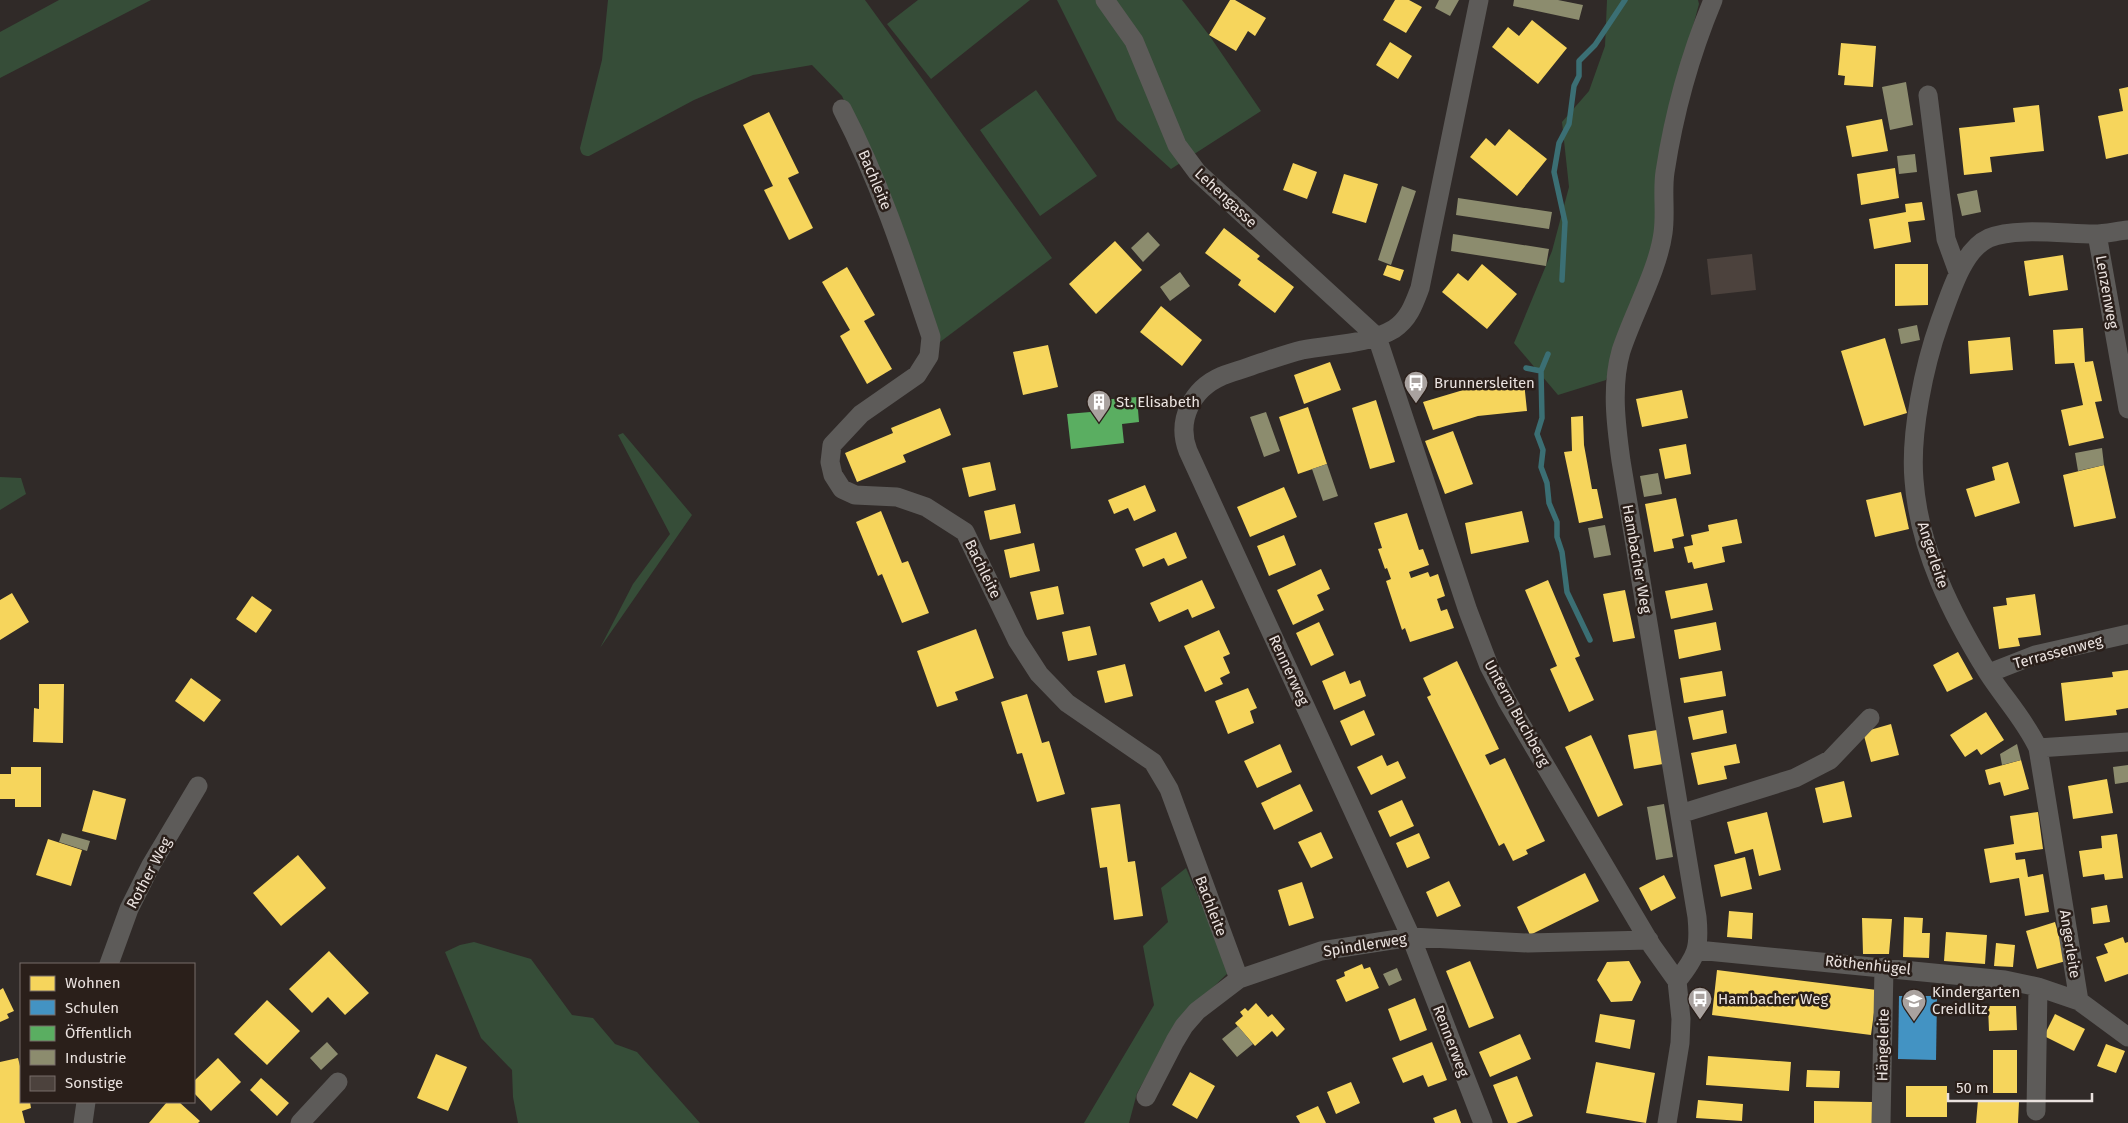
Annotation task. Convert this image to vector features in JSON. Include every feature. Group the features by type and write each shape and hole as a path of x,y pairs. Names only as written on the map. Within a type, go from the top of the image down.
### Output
{"street":[{"name":"Lehengasse","path":"1105,0 1134,41 1177,145 1196,172 1377,337"},
{"path":"1377,337 1404,321 1411,312 1420,288 1478,0"},
{"name":"Hambacher Weg","path":"1677,980 1689,966 1697,950 1699,940 1697,917 1620,461 1617,434 1616,382 1621,352 1657,257 1663,233 1665,174 1678,107 1688,67 1714,0"},
{"path":"1928,95 1946,239 1958,272"},
{"name":"Bachleite","path":"842,109 862,147 891,217 932,337 929,356 917,375 862,414 832,445 830,462 833,475 842,489 855,495 897,497 926,507 965,532 1017,640 1039,674 1067,703 1153,762 1169,789 1239,979"},
{"name":"Angerleite","path":"2079,1001 2038,748 2030,731 1989,673 1949,604 1932,563 1923,532 1914,480 1915,436 1926,371 1936,333 1958,272 1977,245 1988,238 1999,235 2020,233 2097,234 2128,230"},
{"name":"Lenzenweg","path":"2097,234 2128,408"},
{"name":"Rennerweg","path":"1377,337 1301,351 1221,377 1196,395 1188,407 1183,428 1184,439 1411,937 1483,1123"},
{"name":"Unterm Buchberg","path":"1377,337 1468,611 1489,666 1507,701 1649,940 1677,980"},
{"name":"Terrassenweg","path":"1989,673 2035,655 2128,634"},
{"path":"1680,814 1795,778 1830,760 1870,718"},
{"path":"2038,748 2128,742"},
{"name":"Rother Weg","path":"109,963 129,910 151,865 198,786"},
{"name":"Spindlerweg","path":"1146,1097 1184,1026 1197,1011 1239,979 1321,951 1411,937 1528,943 1649,940"},
{"name":"Röthenhügel","path":"1697,950 1884,966 2004,980 2038,987 2079,1001 2128,1037"},
{"name":"Hängeleite","path":"1881,1123 1884,966"},
{"path":"1668,1123 1680,1043 1677,980"},
{"path":"2036,1110 2038,987"},
{"path":"300,1123 338,1082"},
{"path":"83,1123 86,1103"}],"green space":[{"path":"59,0 151,0 0,78 0,32"},
{"path":"608,0 865,0 1052,258 940,342 886,194 842,96 812,65 753,75 694,100 589,156 584,155 580,148 602,60"},
{"path":"918,0 1030,0 931,79 887,24"},
{"path":"1057,0 1182,0 1209,35 1261,111 1171,169 1117,120"},
{"path":"1607,0 1698,0 1699,4 1663,137 1655,248 1606,380 1558,395 1514,343 1552,251 1569,187 1562,122 1589,91 1605,46"},
{"path":"1036,90 1097,176 1040,216 980,130"},
{"path":"623,433 692,515 600,648 633,584 670,534 618,435"},
{"path":"0,477 21,478 26,494 0,510"},
{"path":"1186,868 1230,971 1205,995 1171,1033 1137,1093 1129,1123 1084,1123 1154,1005 1143,946 1168,922 1161,888"},
{"path":"474,942 531,959 572,1015 593,1018 615,1044 637,1052 700,1123 518,1123 513,1097 512,1070 481,1038 445,952 460,945"}],"building: Wohnen":[{"path":"1230,0 1235,0 1266,18 1255,36 1248,31 1236,51 1209,35"},
{"path":"1395,0 1409,0 1422,7 1406,33 1383,20"},
{"path":"1532,20 1567,48 1538,84 1492,47 1508,27 1519,36"},
{"path":"1390,42 1412,56 1398,79 1376,65"},
{"path":"1841,43 1876,46 1873,87 1844,85 1845,76 1838,75"},
{"path":"2128,87 2128,154 2106,159 2098,116 2123,111 2119,89"},
{"path":"2039,105 2044,151 1990,157 1992,172 1964,175 1959,128 2015,122 2013,108"},
{"path":"769,112 799,173 788,178 813,228 789,240 764,190 773,186 743,125"},
{"path":"1882,119 1888,151 1852,157 1846,126"},
{"path":"1509,129 1547,159 1517,196 1470,157 1486,138 1495,146"},
{"path":"1293,163 1317,172 1307,199 1283,190"},
{"path":"1895,168 1899,198 1861,205 1857,174"},
{"path":"1344,174 1378,184 1366,223 1332,213"},
{"path":"1922,202 1925,220 1908,222 1911,242 1874,249 1869,219 1906,212 1905,204"},
{"path":"1224,228 1260,256 1257,259 1294,287 1275,313 1238,285 1241,280 1205,253"},
{"path":"1115,241 1142,270 1096,314 1069,284"},
{"path":"2063,255 2068,290 2029,296 2024,261"},
{"path":"1482,264 1517,294 1487,329 1442,292 1458,273 1468,281"},
{"path":"1895,264 1928,264 1928,305 1895,306"},
{"path":"1387,265 1404,270 1400,281 1383,275"},
{"path":"847,267 875,315 864,321 892,369 867,384 840,336 850,330 822,282"},
{"path":"1161,306 1202,340 1182,366 1140,332"},
{"path":"2083,328 2085,362 2093,361 2102,401 2095,402 2104,438 2069,446 2061,410 2083,405 2074,363 2055,364 2053,330"},
{"path":"2010,337 2013,370 1970,374 1968,341"},
{"path":"1885,338 1907,413 1864,426 1841,351"},
{"path":"1048,345 1058,387 1023,395 1013,352"},
{"path":"1330,362 1341,390 1304,404 1294,375"},
{"path":"1524,382 1527,411 1478,416 1433,430 1423,402 1470,388"},
{"path":"1682,390 1688,418 1642,427 1636,399"},
{"path":"1376,400 1395,462 1370,469 1352,408"},
{"path":"1308,407 1327,464 1298,474 1279,417"},
{"path":"940,408 951,435 903,455 906,462 857,482 845,453 893,433 891,428"},
{"path":"1583,416 1584,445 1592,489 1597,489 1603,518 1579,523 1564,452 1572,451 1571,417"},
{"path":"1453,431 1473,484 1445,494 1425,441"},
{"path":"1686,444 1691,474 1665,479 1659,449"},
{"path":"990,462 996,490 969,497 962,468"},
{"path":"2008,462 2020,503 1975,517 1966,489 1995,480 1992,467"},
{"path":"2104,465 2116,518 2074,527 2063,475"},
{"path":"1145,485 1156,511 1134,521 1128,508 1114,514 1108,500"},
{"path":"1284,487 1297,517 1250,537 1237,507"},
{"path":"1901,492 1909,529 1875,537 1866,500"},
{"path":"1676,498 1684,536 1672,539 1674,548 1654,552 1645,504"},
{"path":"1015,504 1021,533 990,540 984,511"},
{"path":"881,511 902,563 908,561 929,613 902,623 882,574 878,576 856,522"},
{"path":"1522,511 1529,542 1471,554 1465,523"},
{"path":"1407,513 1419,550 1423,549 1429,565 1409,572 1411,578 1428,572 1430,577 1438,574 1445,596 1437,599 1441,611 1447,609 1454,628 1410,642 1405,628 1402,630 1386,581 1391,579 1387,568 1385,569 1378,549 1382,548 1374,523"},
{"path":"1737,519 1742,543 1722,547 1725,562 1694,569 1692,562 1688,563 1684,547 1693,545 1691,535 1709,531 1708,525"},
{"path":"1176,532 1187,558 1168,566 1164,558 1143,567 1135,549"},
{"path":"1284,535 1296,565 1269,576 1257,546"},
{"path":"1034,543 1040,571 1010,578 1004,550"},
{"path":"1321,569 1330,589 1317,595 1324,610 1293,625 1277,590"},
{"path":"1202,580 1215,608 1192,618 1188,609 1159,622 1150,603"},
{"path":"1548,580 1580,656 1575,658 1594,700 1569,712 1550,669 1557,666 1525,590"},
{"path":"1707,583 1713,610 1671,619 1665,591"},
{"path":"1058,586 1064,614 1037,620 1030,592"},
{"path":"1625,590 1635,638 1613,642 1603,594"},
{"path":"12,593 29,622 0,640 0,600"},
{"path":"2035,594 2041,635 2018,638 2020,646 1999,649 1993,607 2007,605 2006,598"},
{"path":"252,596 272,610 256,633 236,619"},
{"path":"1319,622 1334,655 1311,666 1296,633"},
{"path":"1716,622 1721,650 1679,659 1674,630"},
{"path":"1090,626 1097,655 1068,661 1062,632"},
{"path":"976,629 994,678 955,692 958,700 937,707 917,651"},
{"path":"1219,630 1230,654 1223,657 1230,673 1220,678 1223,684 1205,692 1184,646"},
{"path":"1958,652 1973,679 1947,692 1933,665"},
{"path":"1457,661 1499,749 1485,755 1490,765 1505,758 1545,841 1526,850 1528,854 1513,861 1504,843 1499,846 1427,697 1431,695 1423,678"},
{"path":"1125,664 1133,696 1105,703 1097,671"},
{"path":"2128,670 2128,708 2116,710 2117,715 2065,721 2061,683 2113,677 2112,672"},
{"path":"1345,671 1350,684 1360,680 1366,696 1334,710 1322,681"},
{"path":"1722,671 1726,696 1684,703 1680,678"},
{"path":"191,678 221,700 204,722 175,701"},
{"path":"39,684 64,684 63,743 33,742 34,708 39,709"},
{"path":"1248,688 1257,708 1250,711 1254,723 1228,734 1215,701"},
{"path":"1027,694 1042,743 1049,741 1065,794 1037,802 1022,753 1017,754 1001,702"},
{"path":"1364,710 1375,735 1351,746 1340,721"},
{"path":"1723,710 1727,733 1693,740 1688,717"},
{"path":"1986,712 2004,740 1981,755 1977,749 1965,757 1950,735"},
{"path":"1891,724 1899,755 1871,762 1863,732"},
{"path":"1657,730 1663,764 1634,769 1628,735"},
{"path":"1591,735 1623,805 1598,817 1565,747"},
{"path":"1280,744 1292,772 1257,788 1244,761"},
{"path":"1736,744 1740,763 1724,766 1727,779 1698,785 1691,753"},
{"path":"1382,755 1387,766 1398,761 1406,778 1371,795 1357,767"},
{"path":"2021,760 2029,789 2004,796 2000,782 1989,785 1985,770"},
{"path":"11,767 41,767 41,807 15,807 15,799 0,799 0,774 11,774"},
{"path":"2107,779 2113,813 2073,819 2068,786"},
{"path":"1844,781 1852,817 1823,823 1815,788"},
{"path":"1300,784 1313,811 1274,830 1261,803"},
{"path":"93,790 126,799 116,840 82,831"},
{"path":"1402,800 1414,826 1390,837 1378,811"},
{"path":"1120,804 1128,862 1135,861 1143,916 1114,920 1107,867 1100,868 1091,808"},
{"path":"1767,812 1781,870 1759,876 1753,849 1735,854 1727,822"},
{"path":"2038,812 2043,849 2015,853 2016,860 2025,859 2028,877 2043,874 2049,912 2025,916 2019,878 1990,883 1984,849 2014,844 2010,816"},
{"path":"1321,832 1333,858 1311,868 1298,842"},
{"path":"1419,833 1430,858 1407,868 1396,843"},
{"path":"2117,834 2123,878 2105,880 2104,874 2083,877 2079,851 2102,848 2101,836"},
{"path":"48,839 82,850 71,886 36,875"},
{"path":"298,855 326,888 281,926 253,893"},
{"path":"1745,857 1752,889 1721,897 1714,865"},
{"path":"1585,873 1599,901 1530,935 1517,907"},
{"path":"1664,875 1676,898 1651,911 1639,888"},
{"path":"1449,881 1461,906 1437,917 1426,892"},
{"path":"1302,882 1314,918 1289,926 1278,890"},
{"path":"2107,905 2110,922 2093,924 2091,908"},
{"path":"1729,911 1753,913 1752,939 1727,937"},
{"path":"1904,917 1923,918 1922,933 1930,933 1929,958 1903,957"},
{"path":"1862,918 1892,919 1889,954 1863,954"},
{"path":"2055,922 2066,961 2037,969 2026,931"},
{"path":"1946,932 1987,935 1985,964 1944,961"},
{"path":"2123,937 2125,943 2128,942 2128,974 2105,982 2096,957 2108,953 2104,944"},
{"path":"1996,943 2015,945 2013,967 1994,966"},
{"path":"329,951 369,993 345,1015 328,997 312,1013 289,989"},
{"path":"1470,961 1494,1018 1469,1028 1446,971"},
{"path":"1629,961 1641,982 1632,1001 1611,1002 1597,980 1607,962"},
{"path":"1362,964 1364,969 1370,967 1379,988 1346,1002 1336,980 1345,976 1344,972"},
{"path":"1717,970 1877,990 1871,1035 1712,1015"},
{"path":"3,988 14,1011 7,1014 9,1018 0,1022 0,990"},
{"path":"1415,998 1427,1030 1400,1041 1388,1009"},
{"path":"267,1000 300,1031 267,1065 234,1034"},
{"path":"1256,1003 1268,1017 1272,1014 1285,1029 1277,1037 1272,1031 1255,1046 1235,1023 1243,1016 1240,1012 1245,1008 1248,1011"},
{"path":"1988,1006 2016,1006 2017,1030 1989,1031"},
{"path":"1600,1014 1635,1020 1630,1049 1595,1042"},
{"path":"2055,1014 2085,1029 2074,1051 2044,1036"},
{"path":"1520,1034 1531,1059 1490,1077 1479,1052"},
{"path":"1432,1042 1447,1080 1428,1087 1423,1075 1403,1083 1392,1058"},
{"path":"2106,1044 2125,1051 2116,1073 2097,1066"},
{"path":"1993,1050 2017,1050 2017,1093 1993,1093"},
{"path":"436,1054 467,1067 448,1111 417,1098"},
{"path":"1708,1056 1791,1062 1789,1091 1706,1085"},
{"path":"18,1058 20,1066 20,1103 30,1103 31,1108 22,1111 25,1123 0,1123 0,1062"},
{"path":"218,1058 241,1082 211,1111 195,1094 195,1080"},
{"path":"1596,1062 1655,1073 1646,1123 1586,1113"},
{"path":"1807,1070 1840,1071 1839,1088 1806,1087"},
{"path":"1190,1072 1215,1086 1197,1119 1172,1105"},
{"path":"1517,1076 1533,1116 1516,1123 1508,1123 1493,1085"},
{"path":"261,1078 289,1103 277,1116 250,1090"},
{"path":"1351,1082 1360,1103 1336,1114 1327,1092"},
{"path":"1906,1086 1947,1086 1947,1117 1906,1117"},
{"path":"1698,1100 1743,1104 1742,1121 1696,1118"},
{"path":"1978,1100 2019,1102 2018,1123 1976,1123"},
{"path":"1814,1101 1872,1102 1872,1123 1814,1123"},
{"path":"166,1103 180,1103 200,1121 198,1123 149,1123"},
{"path":"1318,1106 1326,1123 1300,1123 1296,1116"},
{"path":"1456,1109 1461,1123 1435,1123 1433,1118"}],"building: Schulen":[{"path":"1899,996 1937,996 1936,1060 1898,1059"}],"building: Öffentlich":[{"name":"St. Elisabeth","path":"1137,397 1139,422 1122,424 1124,443 1071,449 1067,414 1102,411 1101,400"}],"building: Industrie":[{"path":"1439,0 1459,0 1450,16 1435,8"},
{"path":"1514,0 1558,0 1583,5 1579,20 1513,6"},
{"path":"1906,82 1913,125 1890,130 1882,87"},
{"path":"1915,154 1917,172 1899,174 1897,156"},
{"path":"1402,186 1416,191 1391,265 1378,260"},
{"path":"1977,190 1981,212 1962,216 1957,194"},
{"path":"1458,198 1552,212 1549,229 1456,215"},
{"path":"1148,232 1160,245 1143,262 1131,248"},
{"path":"1453,234 1549,249 1546,266 1451,251"},
{"path":"1180,272 1190,286 1170,301 1160,287"},
{"path":"1917,325 1920,340 1901,344 1898,329"},
{"path":"1266,412 1280,451 1264,457 1250,417"},
{"path":"2102,448 2104,465 2078,471 2075,453"},
{"path":"1327,464 1338,496 1323,501 1312,469"},
{"path":"1658,473 1662,494 1644,497 1640,476"},
{"path":"1605,525 1611,555 1594,558 1588,528"},
{"path":"2017,744 2021,760 2002,765 2000,754"},
{"path":"2128,765 2128,782 2115,784 2113,767"},
{"path":"1664,804 1673,857 1656,860 1647,807"},
{"path":"62,833 90,841 87,851 59,842"},
{"path":"1397,968 1402,980 1389,986 1383,974"},
{"path":"1238,1026 1253,1044 1237,1057 1222,1039"},
{"path":"327,1042 338,1054 321,1070 310,1058"}],"building: Sonstige":[{"path":"1752,254 1756,290 1711,295 1707,259"}],"waterway":[{"path":"1562,280 1565,222 1554,172 1559,143 1569,124 1574,86 1579,76 1579,61 1595,45 1625,0"},
{"path":"1548,354 1541,371 1542,418 1537,434 1543,450 1541,467 1547,483 1549,503 1557,522 1557,537 1562,552 1567,592 1590,640"},
{"path":"1526,368 1541,371"}],"place":[{"name":"Brunnersleiten","path":"1416,404"},
{"name":"St. Elisabeth","path":"1099,423"},
{"name":"Hambacher Weg","path":"1700,1020"},
{"name":"Kindergarten Creidlitz","path":"1914,1022"}]}
